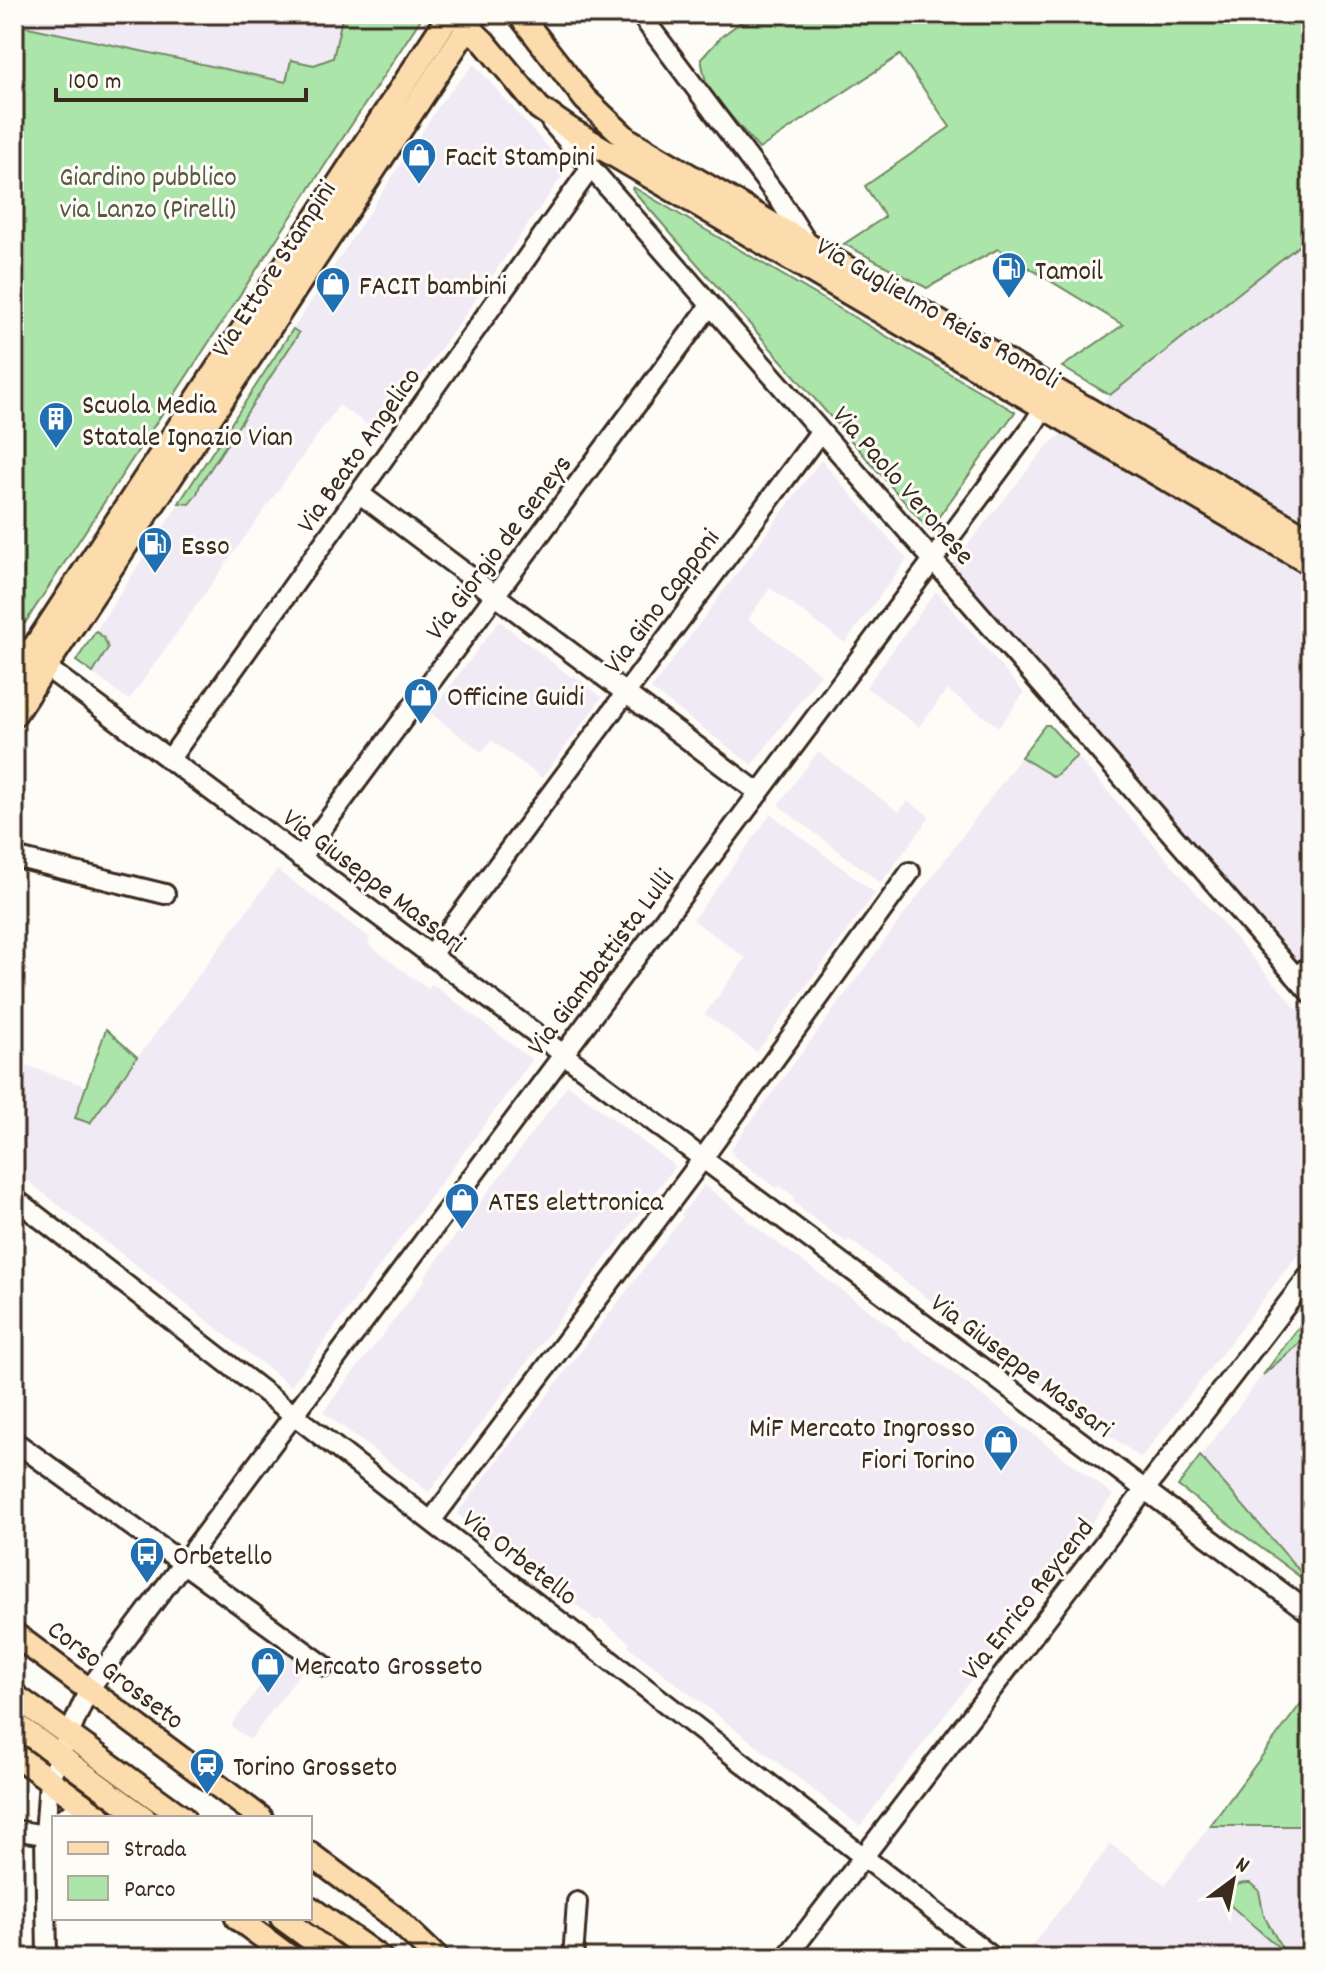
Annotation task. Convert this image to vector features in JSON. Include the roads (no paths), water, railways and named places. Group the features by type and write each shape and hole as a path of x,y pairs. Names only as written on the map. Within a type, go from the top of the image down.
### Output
{"main road":[{"name":"Via Guglielmo Reiss Romoli","path":"519,14 585,99 627,139 810,246 1311,564"},
{"name":"Via Paolo Veronese","path":"462,17 539,108"},
{"name":"Via Ettore Stampini","path":"14,678 462,17"},
{"name":"Via Guglielmo Reiss Romoli","path":"539,108 571,130 1050,399 1311,540"},
{"name":"Via Ettore Stampini","path":"14,715 30,655"},
{"name":"Corso Grosseto","path":"14,1634 258,1816"},
{"path":"14,1695 180,1816"},
{"path":"14,1723 141,1816"},
{"path":"14,1754 93,1812"},
{"path":"312,1856 394,1917 437,1958"},
{"path":"312,1909 380,1958"},
{"path":"240,1920 291,1958"},
{"path":"285,1920 337,1958"}],"street":[{"path":"640,14 779,199 810,246"},
{"name":"Via Paolo Veronese","path":"539,108 709,307 1311,994"},
{"name":"Via Beato Angelico","path":"169,760 590,169"},
{"name":"Via Giorgio de Geneys","path":"300,858 709,307"},
{"name":"Via Giambattista Lulli","path":"47,1958 49,1780 89,1689 295,1417 1050,399"},
{"name":"Via Gino Capponi","path":"430,956 820,432"},
{"path":"360,494 759,793"},
{"name":"Via Giuseppe Massari","path":"30,655 1311,1614"},
{"path":"14,857 165,894"},
{"path":"431,1521 702,1158 910,872"},
{"path":"1296,977 1311,964"},
{"name":"Via Orbetello","path":"14,1198 994,1958"},
{"name":"Via Enrico Reycend","path":"786,1958 1311,1273"},
{"path":"14,1441 184,1561 325,1666"},
{"path":"72,1816 93,1812"},
{"path":"14,1830 49,1829"},
{"path":"573,1958 577,1902"},
{"path":"394,1917 449,1958"}],"place":[{"name":"Facit Stampini","path":"419,186"},
{"name":"Tamoil","path":"1009,300"},
{"name":"FACIT bambini","path":"333,315"},
{"name":"Scuola Media Statale Ignazio Vian","path":"56,450"},
{"name":"Esso","path":"155,575"},
{"name":"Officine Guidi","path":"421,726"},
{"name":"ATES elettronica","path":"462,1231"},
{"name":"MiF Mercato Ingrosso Fiori Torino","path":"1001,1473"},
{"name":"Orbetello","path":"147,1585"},
{"name":"Mercato Grosseto","path":"268,1695"},
{"name":"Torino Grosseto","path":"207,1796"}],"park label":[{"name":"Giardino pubblico via Lanzo (Pirelli)","path":"148,191"}]}
